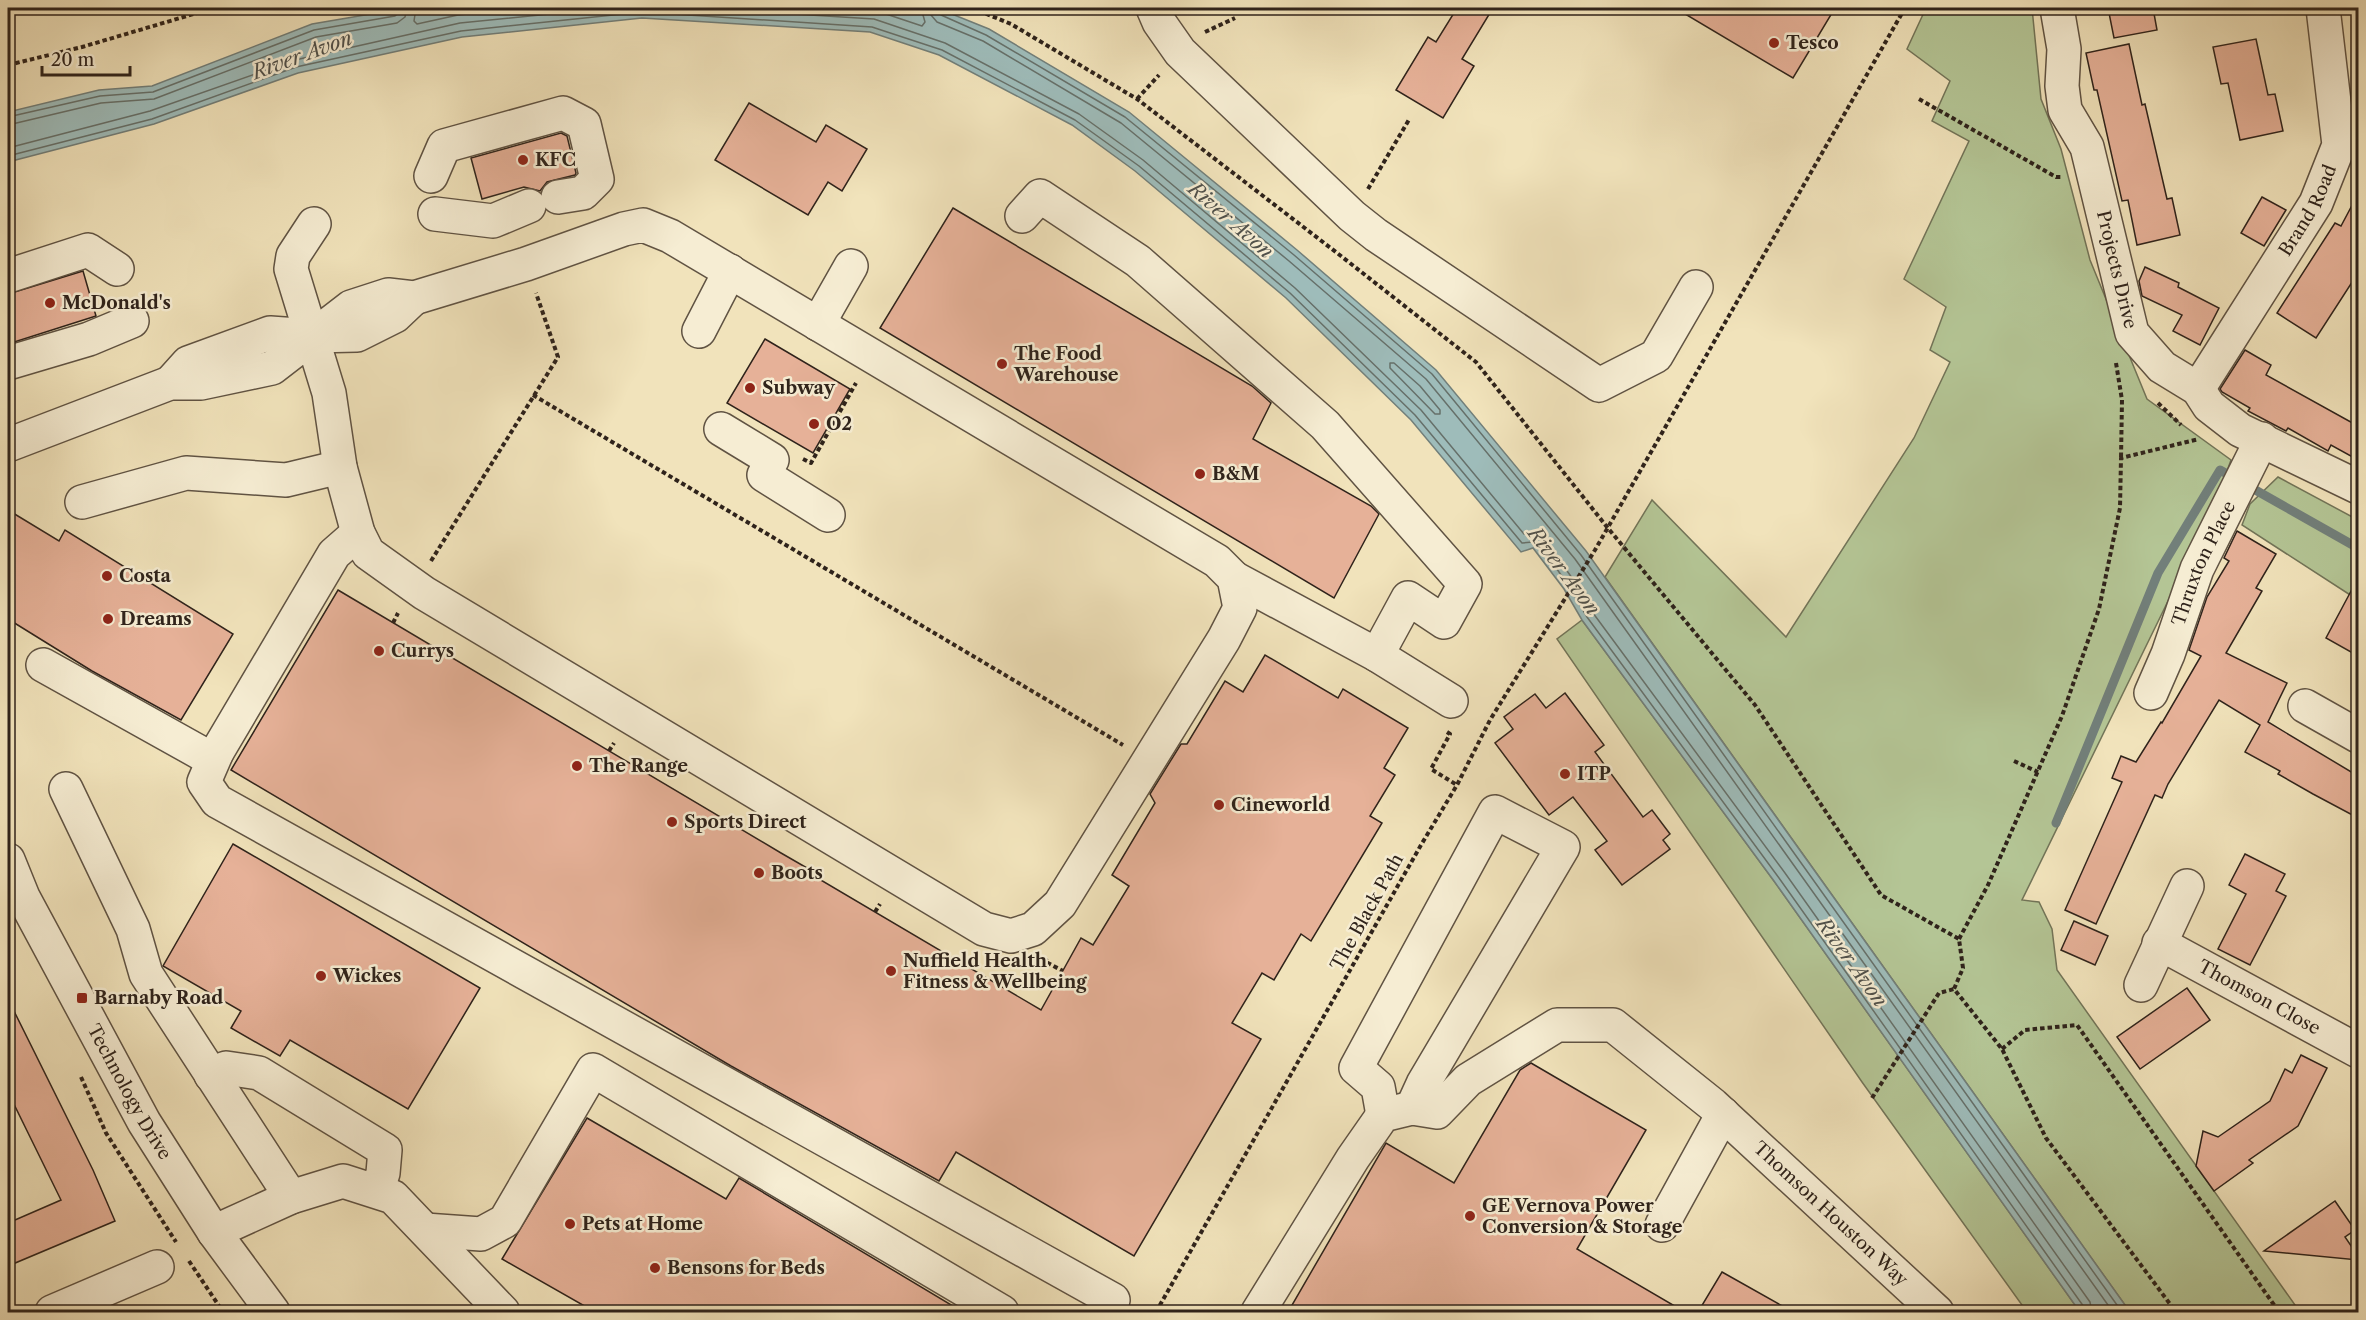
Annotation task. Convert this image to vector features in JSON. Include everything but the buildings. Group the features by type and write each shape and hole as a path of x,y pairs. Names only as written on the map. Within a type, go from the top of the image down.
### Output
{"street":[{"path":"1153,8 1180,52 1352,216 1376,235 1599,386 1656,356 1696,287"},
{"name":"Projects Drive","path":"2057,8 2064,49 2062,86 2065,110 2087,147 2132,333 2162,367 2198,389 2209,406 2252,441 2358,487"},
{"name":"Brand Road","path":"2198,389 2316,203 2339,145 2323,8"},
{"path":"431,176 444,146 563,114 584,124 597,179 583,193 543,202 493,221 435,214"},
{"path":"1022,216 1041,196 1138,261 1325,425 1465,584 1444,622 1408,598 1377,655"},
{"path":"315,224 293,256 291,269 329,393 340,467 358,533 368,553 415,587 984,928 1011,936 1034,929 1060,904 1224,639 1240,608 1234,578"},
{"path":"8,445 170,383 188,363 270,333 312,336 351,307 388,295 414,298 526,264 624,229 643,225 670,236 730,271 1216,561 1234,578 1377,655 1451,701"},
{"path":"8,276 88,250 117,269"},
{"path":"818,324 851,266"},
{"path":"699,332 730,271"},
{"path":"8,363 88,339 132,321"},
{"path":"721,429 779,464 828,514"},
{"name":"Thruxton Place","path":"2151,693 2168,654 2197,569 2234,496 2252,441"},
{"path":"82,502 186,473 286,480 340,467"},
{"path":"358,533 334,554 217,752 204,782 217,801 1113,1300"},
{"path":"43,665 206,756 217,752"},
{"path":"2305,706 2358,736"},
{"path":"66,789 133,929 146,974 291,1197"},
{"path":"1258,1312 1353,1158 1398,1112 1423,1084 1563,847 1495,812 1356,1068 1378,1087 1398,1112"},
{"name":"Technology Drive","path":"8,860 15,900 144,1122 214,1232 273,1312"},
{"path":"2140,985 2187,886"},
{"name":"Thomson Close","path":"2159,944 2358,1051"},
{"name":"Thomson Houston Way","path":"1398,1112 1437,1112 1468,1080 1557,1025 1612,1025 1723,1114 1937,1312"},
{"path":"211,1075 226,1068 258,1073 385,1150 383,1173 377,1191"},
{"path":"425,1230 481,1234 505,1221 593,1070 1002,1312"},
{"path":"1662,1225 1723,1114"},
{"path":"214,1232 291,1197 344,1181 393,1197 503,1312"},
{"path":"52,1312 157,1267"}],"path":[{"path":"8,65 82,47 214,8"},
{"path":"972,8 1011,24 1137,99 1476,363 1607,527 1755,705 1881,895 1959,939"},
{"name":"The Black Path","path":"1156,1312 1457,785 1490,720 1595,550 1905,8"},
{"path":"1919,99 2056,177 2093,173"},
{"path":"1332,249 1410,118"},
{"path":"393,623 558,357 526,264"},
{"path":"779,464 811,463 859,378 868,384 879,360"},
{"path":"533,395 1149,760"},
{"path":"1954,989 1963,968 1959,939 1988,885 2062,716 2099,609 2120,508 2121,458 2177,443 2252,441"},
{"path":"2014,761 2038,772"},
{"path":"1954,989 2002,1049 2046,1138 2176,1312"},
{"path":"1872,1098 1940,993 1954,989"},
{"path":"2002,1049 2025,1030 2077,1024 2279,1312"}],"green space":[{"path":"1926,8 2032,8 2041,99 2061,149 2090,260 2147,399 2231,460 2213,509 2022,900 2039,902 2052,929 2057,970 2300,1312 2130,1312 1605,577 1652,500 1786,637 1914,438 1950,362 1930,350 1946,307 1904,279 1969,141 1932,121 1950,81 1907,49"},
{"path":"2278,477 2358,520 2358,600 2242,525 2250,504"},
{"path":"1582,620 1774,881 2080,1312 2027,1312 1862,1082 1557,639"}],"water":[{"name":"River Avon","path":"406,8 937,8 989,29 1129,112 1297,250 1436,370 1586,551 2130,1312 2080,1312 1774,881 1582,620 1564,589 1533,548 1521,552 1411,420 1286,298 1135,171 1072,125 939,55 870,32 642,18 462,37 298,73 154,124 8,162 8,112 99,90 152,86 312,24"}],"waterway":[{"path":"2056,823 2158,573 2220,470 2358,548"}],"place":[{"name":"Tesco","path":"1774,43"},
{"name":"KFC","path":"523,160"},
{"name":"McDonald's","path":"50,303"},
{"name":"The Food Warehouse","path":"1002,364"},
{"name":"Subway","path":"750,388"},
{"name":"O2","path":"814,424"},
{"name":"B&M","path":"1200,474"},
{"name":"Costa","path":"107,576"},
{"name":"Dreams","path":"108,619"},
{"name":"Currys","path":"379,651"},
{"name":"The Range","path":"577,766"},
{"name":"ITP","path":"1565,774"},
{"name":"Cineworld","path":"1219,805"},
{"name":"Sports Direct","path":"672,822"},
{"name":"Boots","path":"759,873"},
{"name":"Nuffield Health Fitness & Wellbeing","path":"891,971"},
{"name":"Wickes","path":"321,976"},
{"name":"Barnaby Road","path":"82,998"},
{"name":"GE Vernova Power Conversion & Storage","path":"1470,1216"},
{"name":"Pets at Home","path":"570,1224"},
{"name":"Bensons for Beds","path":"655,1268"}]}
